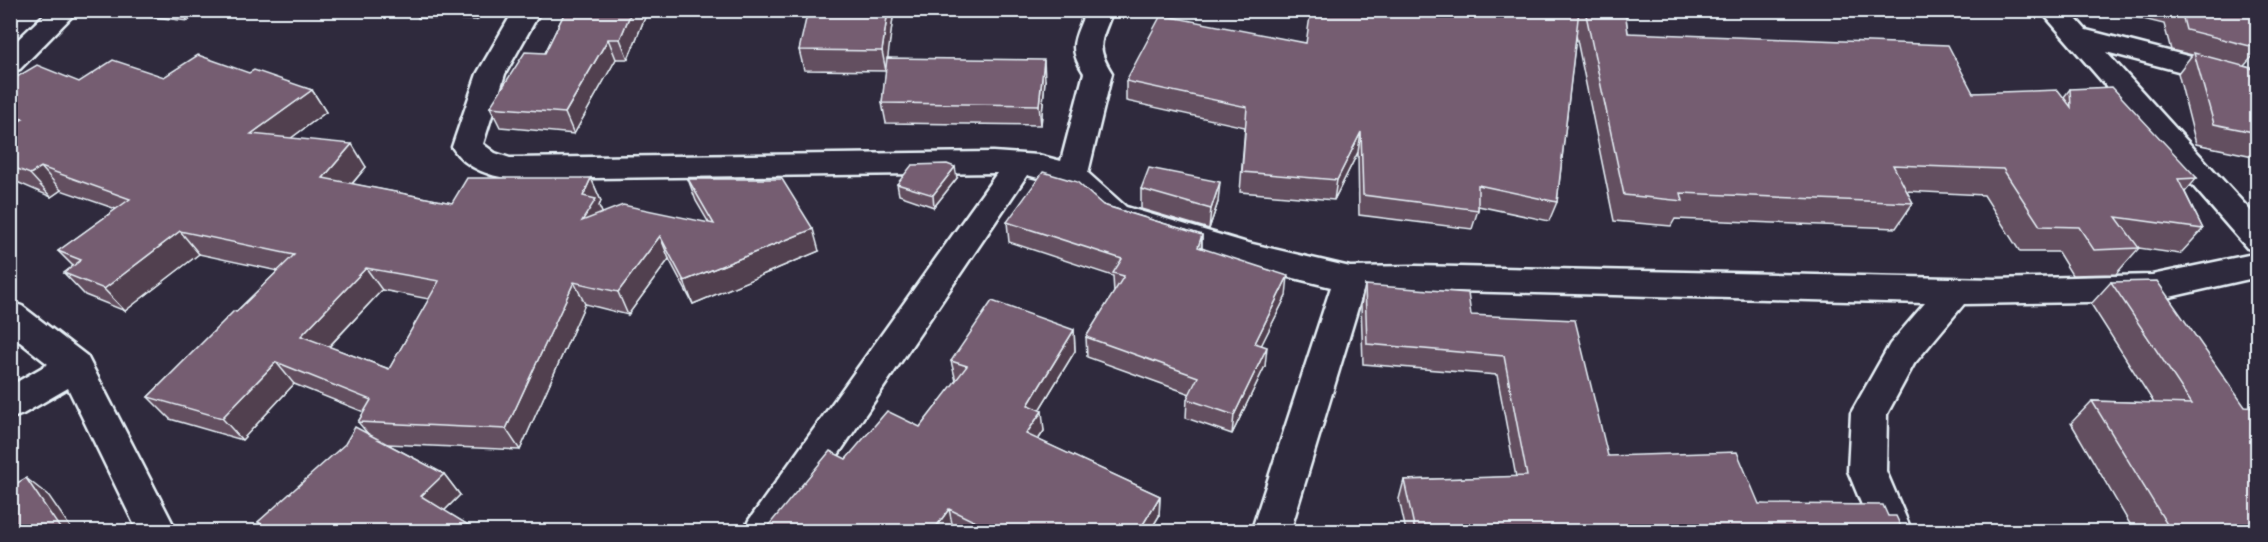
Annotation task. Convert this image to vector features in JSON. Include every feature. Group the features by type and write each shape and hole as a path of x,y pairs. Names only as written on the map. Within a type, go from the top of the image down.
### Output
{"street":[{"path":"10,63 65,10"},
{"path":"528,10 491,74 467,147 484,163 512,170 553,166 1038,165 1071,176 1115,215 1244,254 1350,279 1416,278 1995,292 2152,288 2258,265"},
{"path":"1071,176 1098,73 1089,60 1086,47 1100,10"},
{"path":"2053,10 2258,240"},
{"path":"2076,36 2258,83"},
{"path":"763,531 1018,164"},
{"path":"1270,531 1350,279"},
{"path":"1893,531 1882,511 1867,471 1869,413 1902,354 1955,291"},
{"path":"10,315 75,366 158,531"},
{"path":"10,404 75,366"}],"building":[{"path":"566,10 632,10 620,39 608,39 565,113 490,107 525,52 545,53"},
{"path":"808,10 888,10 882,51 799,50"},
{"path":"1311,10 1423,10 1467,13 1467,10 1579,10 1557,202 1478,185 1478,210 1363,195 1361,132 1337,180 1242,172 1247,107 1126,81 1161,15 1306,43"},
{"path":"1585,10 1625,10 1628,33 1948,45 1973,93 2058,90 2071,107 2070,89 2112,87 2197,178 2178,179 2203,229 2116,217 2139,248 2094,250 2079,227 2040,226 2003,169 1893,165 1913,203 1681,193 1683,201 1624,195"},
{"path":"2181,10 2258,10 2258,34 2254,33 2258,48 2186,30"},
{"path":"2194,53 2258,70 2258,133 2214,124"},
{"path":"198,55 249,73 254,70 312,90 251,134 352,144 323,178 452,203 467,178 591,178 583,196 596,199 582,221 623,205 714,224 688,179 782,179 813,229 684,281 660,236 618,292 574,282 506,429 358,422 371,400 276,362 222,418 148,397 294,255 180,231 104,289 64,273 81,260 58,251 130,199 41,167 30,174 10,166 10,127 23,119 10,114 10,81 37,65 79,82 113,60 164,77","holes":["366,268 439,281 389,369 301,336"]},
{"path":"887,58 1044,60 1039,105 882,103"},
{"path":"947,164 955,167 933,195 897,184 912,165"},
{"path":"1149,168 1220,182 1211,209 1141,189"},
{"path":"1043,172 1077,182 1103,205 1202,235 1198,247 1288,276 1255,343 1267,347 1234,415 1187,399 1198,377 1086,337 1124,276 1113,273 1122,259 1007,222"},
{"path":"2157,281 2245,407 2258,408 2258,531 2171,531 2092,401 2192,404 2111,282"},
{"path":"1365,285 1468,293 1471,315 1575,320 1608,456 1737,452 1759,504 1883,505 1888,516 1896,516 1903,531 1415,531 1404,480 1527,476 1504,356 1367,344"},
{"path":"992,301 1074,330 1028,405 1042,411 1026,434 1160,496 1139,531 994,531 949,509 933,531 764,531 830,451 846,459 887,411 920,427 967,366 951,361"},
{"path":"355,427 444,474 421,496 478,531 273,531 258,522 345,444"},
{"path":"26,478 62,531 10,531 10,487"}]}
